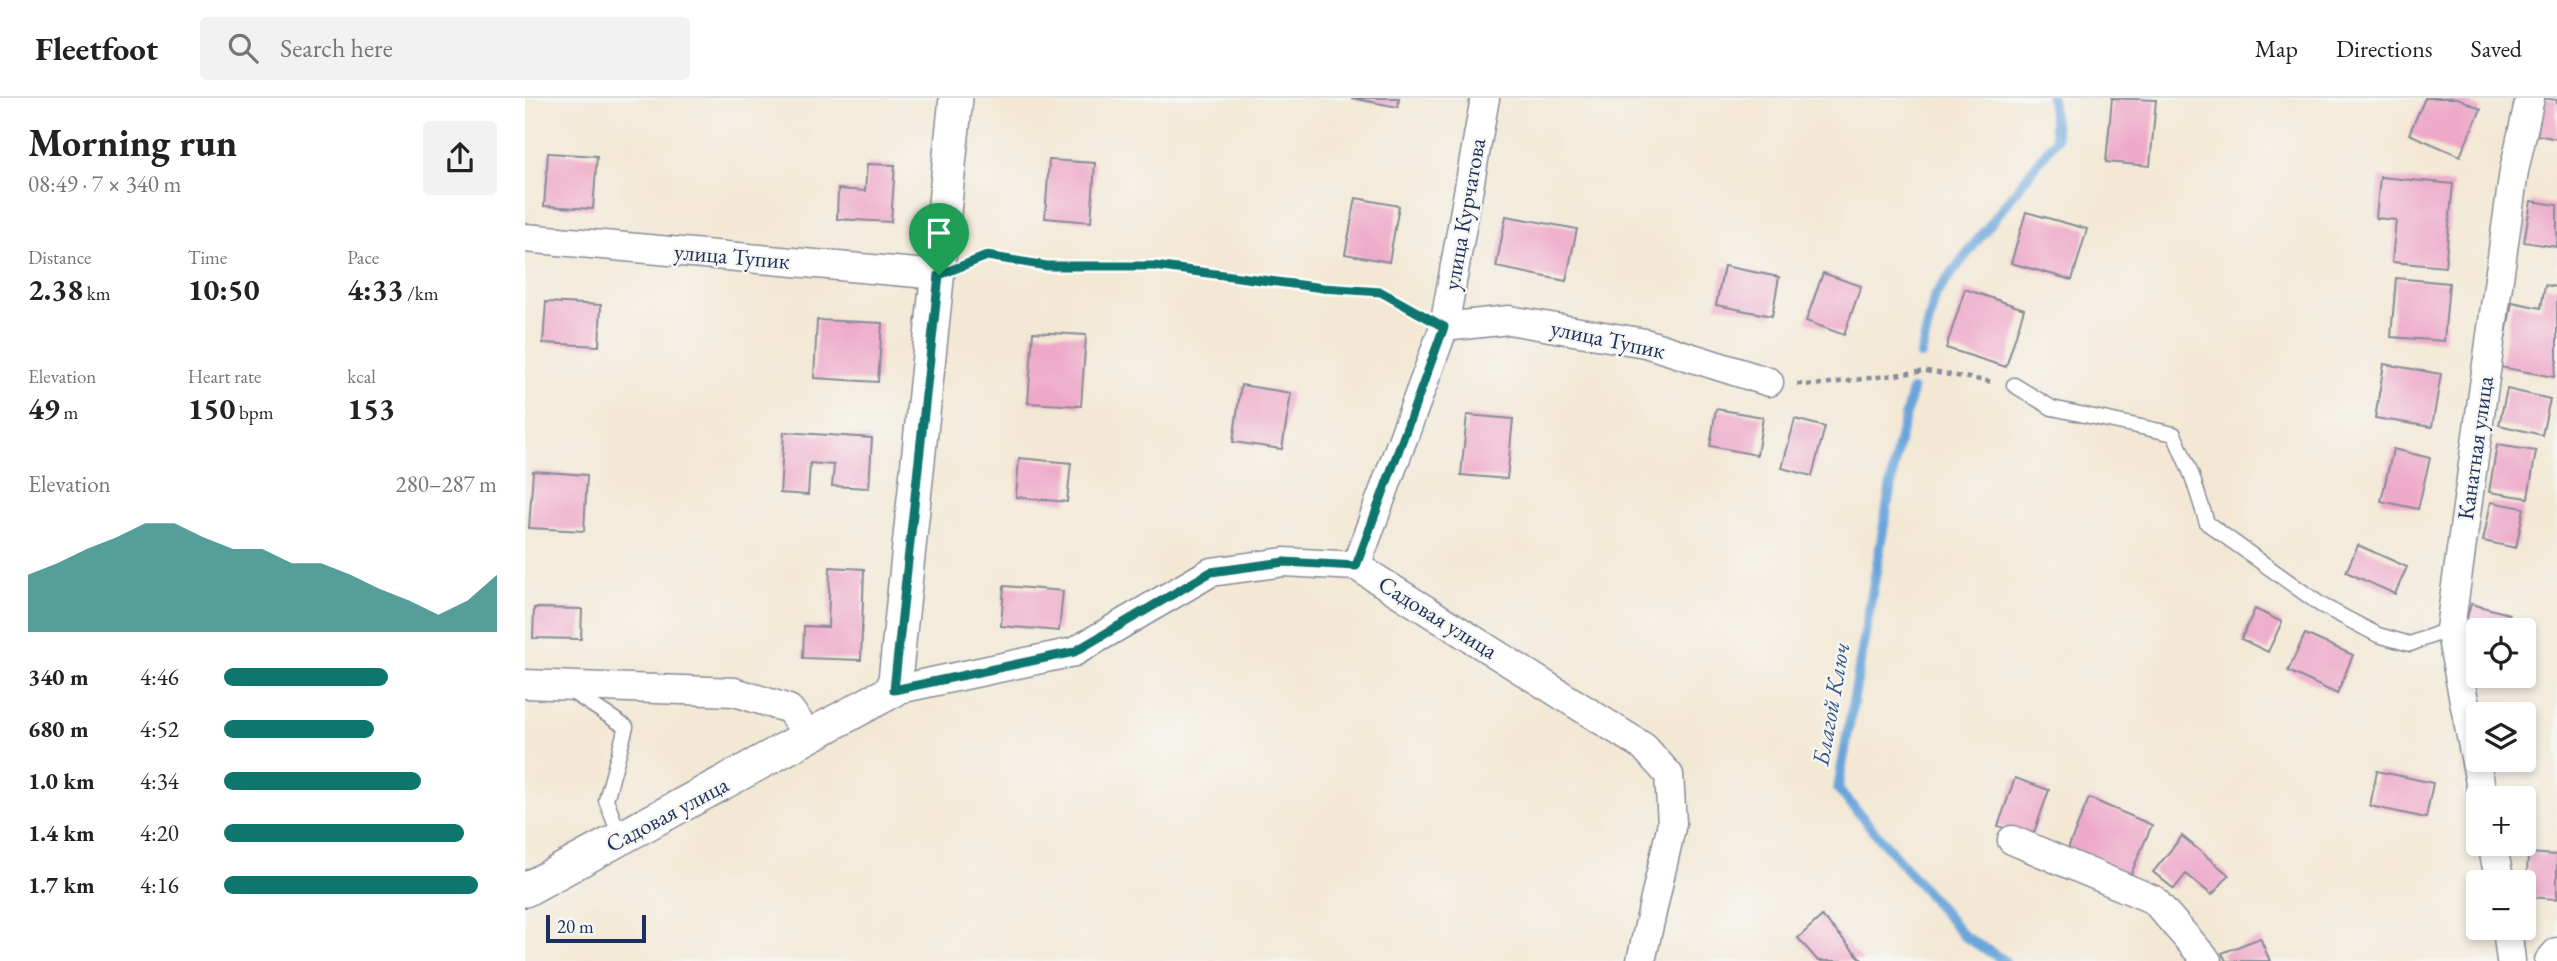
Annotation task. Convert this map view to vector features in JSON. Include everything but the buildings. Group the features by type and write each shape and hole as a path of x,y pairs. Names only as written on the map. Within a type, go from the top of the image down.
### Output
{"street":[{"path":"894,690 956,98"},
{"name":"улица Курчатова","path":"1356,566 1444,327 1485,98"},
{"name":"Канатная улица","path":"2481,786 2450,629 2514,171 2531,98"},
{"name":"улица Тупик","path":"525,238 939,275"},
{"name":"улица Тупик","path":"1444,327 1509,320 1645,343 1769,382"},
{"name":"Садовая улица","path":"525,890 894,690 1074,652 1211,572 1284,562 1356,566 1644,747 1669,775 1672,823 1641,961"},
{"path":"525,684 735,692 789,709 810,737"},
{"path":"2013,840 2154,900 2207,961"},
{"path":"2508,940 2511,961"},
{"path":"2549,961 2557,952"}],"lane":[{"path":"2014,385 2052,408 2174,434 2192,476 2207,523 2322,605 2378,635 2410,644 2450,629"},
{"path":"562,685 626,727 606,800 621,839"}],"path":[{"path":"939,275 987,256 1047,266 1154,266 1323,288 1381,292 1444,327"},
{"path":"1769,382 1814,385 1926,371 2014,385"}],"waterway":[{"name":"Благой Ключ","path":"1921,355 1935,295 2056,139 2051,98"},
{"name":"Благой Ключ","path":"1912,390 1897,450 1838,789 1964,936 2005,961"}],"route":[{"path":"987,256 1047,266 1154,266 1323,288 1381,292 1444,327 1356,566 1284,562 1211,572 1074,652 894,690 939,275 987,256"}]}
